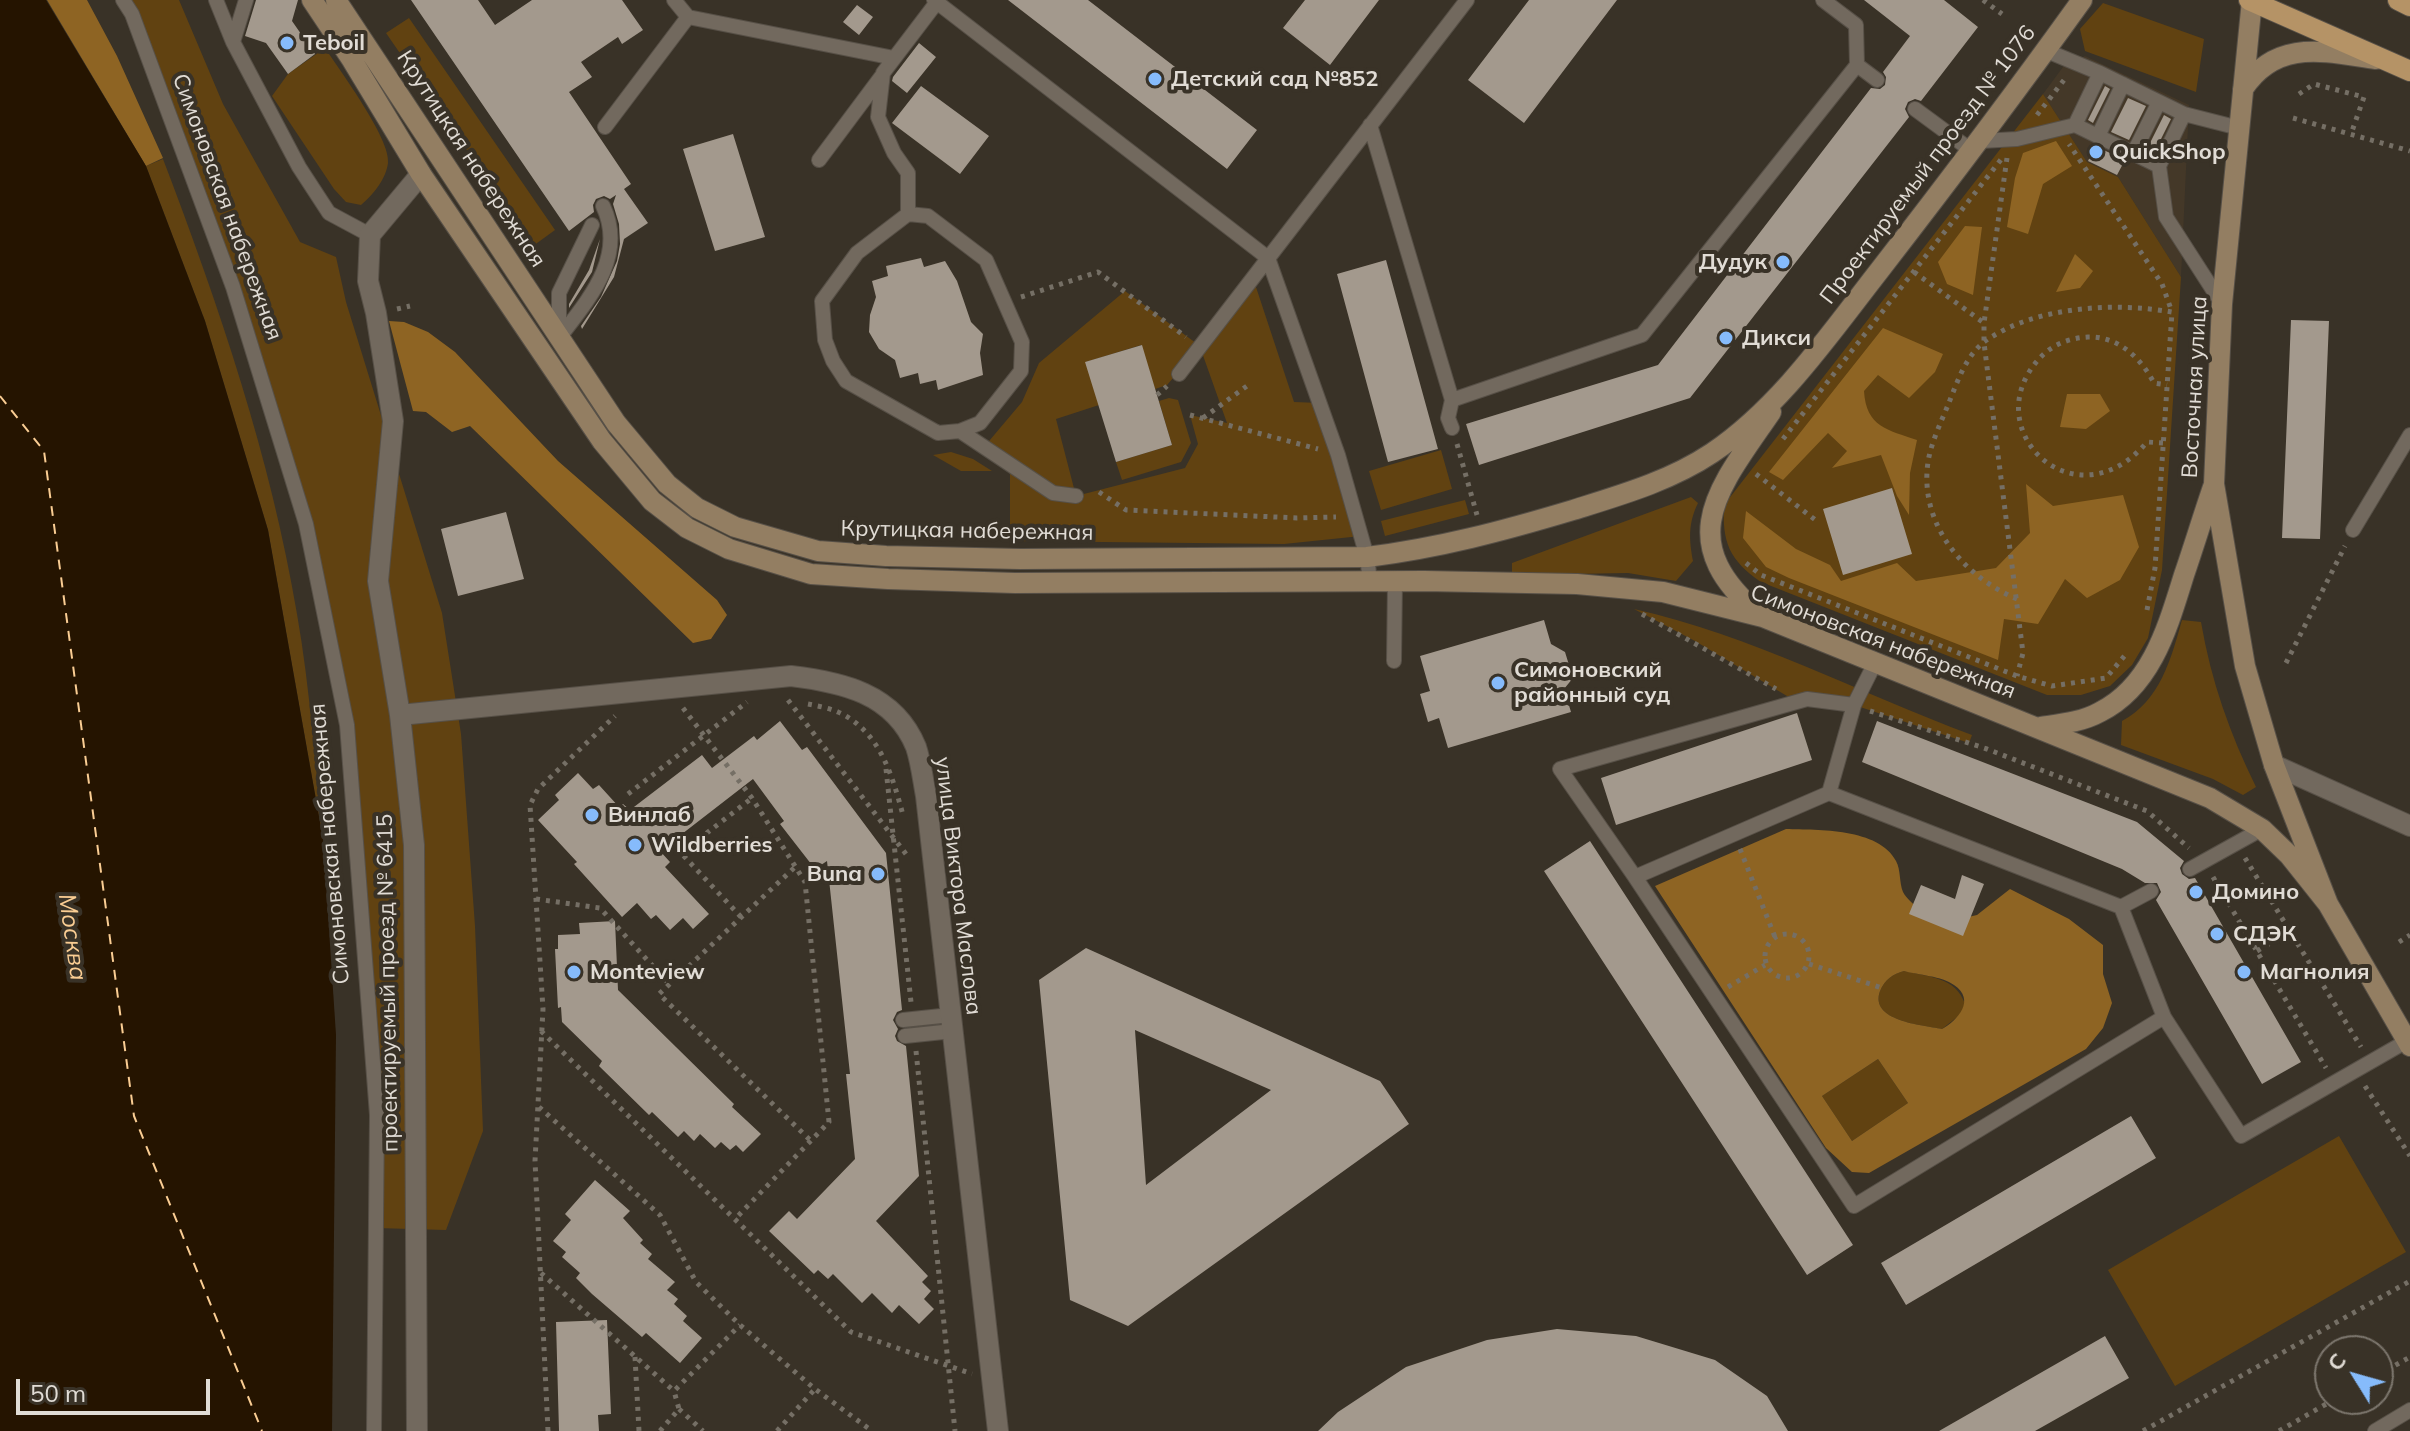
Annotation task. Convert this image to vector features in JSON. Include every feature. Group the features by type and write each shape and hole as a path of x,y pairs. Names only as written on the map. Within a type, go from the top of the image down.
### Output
{"main road":[{"path":"312,0 421,174 602,441 652,501 687,528 729,549 811,574 1015,583 1370,581"},
{"name":"Крутицкая набережная","path":"336,0 616,423 667,484 697,508 735,527 818,551 1020,559 1367,557 1483,537"},
{"name":"Проектируемый проезд № 1076","path":"1483,537 1614,497 1683,471 1714,451 1789,386 1976,146 2082,0"},
{"path":"2251,0 2410,71"},
{"name":"Восточная улица","path":"2251,0 2222,304 2214,484 2245,666 2274,765 2328,904"},
{"path":"2398,0 2410,6"},
{"path":"2243,89 2251,77 2286,53 2313,50 2388,61"},
{"path":"421,174 441,161"},
{"path":"1763,617 1739,597 1723,575 1712,549 1710,514 1722,483 1789,386"},
{"path":"2037,727 2069,723 2101,712 2128,692 2146,669 2164,639 2214,484"},
{"name":"Симоновская набережная","path":"1370,581 1639,588 1763,617 2210,798 2262,829"},
{"name":"Восточная улица","path":"2262,829 2289,855 2328,904 2408,1043"}],"street":[{"path":"370,235 421,174"},
{"name":"проектируемый проезд № 6415","path":"370,235 368,281 393,421 378,581 400,715 414,845 417,1431"},
{"name":"улица Виктора Маслова","path":"400,715 791,676 839,682 872,697 899,717 916,747 926,796 998,1431"},
{"path":"2274,765 2410,826"}],"lane":[{"name":"Симоновская набережная","path":"123,0 132,14 233,287 293,479 306,524 347,725 377,1115 374,1431"},
{"path":"216,0 233,42 299,167 329,213 370,235"},
{"path":"233,42 246,0"},
{"path":"674,0 688,17 894,58"},
{"path":"1179,374 1467,0"},
{"path":"1452,400 1642,335 1857,65 1856,25 1823,0"},
{"path":"819,160 936,1 1268,258 1338,455 1367,557 1370,581"},
{"path":"605,127 688,17"},
{"path":"2047,51 2184,114 2239,128"},
{"path":"1857,65 1877,80"},
{"path":"883,73 878,117 894,153 908,173 908,214"},
{"path":"2075,125 2100,73"},
{"path":"2098,136 2123,84"},
{"path":"2133,154 2159,102"},
{"path":"1915,109 1976,146 2075,125 2159,166"},
{"path":"2184,114 2159,166 2166,217 2222,304"},
{"path":"1370,125 1452,400 1448,418 1454,436"},
{"path":"559,338 598,284 609,261 612,242 610,221 603,206"},
{"path":"908,214 928,216 986,260 1022,342 1021,371 980,423 960,431 938,433 846,381 833,361 825,340 822,301 857,253 908,214"},
{"path":"559,338 559,293 592,225"},
{"path":"960,431 1053,493 1076,496"},
{"path":"2353,530 2410,435"},
{"path":"1394,661 1395,581"},
{"path":"1829,793 1854,705 1875,663"},
{"path":"1854,705 1807,699 1560,769 1854,1206 2164,1017"},
{"path":"1635,877 1829,793 2121,907 2164,1017 2241,1136 2408,1043"},
{"path":"2190,869 2262,829"},
{"path":"2121,907 2151,891"},
{"path":"908,1020 952,1023"},
{"path":"910,1035 952,1023"},
{"path":"2375,1431 2410,1410"}],"path":[{"path":"1983,0 2002,14"},
{"path":"2017,139 2064,80"},
{"path":"2299,94 2314,84 2364,97 2351,134"},
{"path":"2044,106 2162,284 2172,312 2155,568 2144,621"},
{"path":"2293,118 2410,151"},
{"path":"1776,448 2008,151 1984,323 1984,343 2023,653 2017,676"},
{"path":"1005,302 1098,272 1200,347"},
{"path":"1914,272 1984,323"},
{"path":"393,309 410,306"},
{"path":"2017,599 1985,582 1963,563 1942,537 1930,507 1928,462 1968,360 1984,343 2017,325 2092,308 2118,306 2172,312"},
{"path":"2163,443 2147,442 2133,459 2115,470 2094,476 2072,474 2052,466 2035,452 2024,434 2018,413 2020,391 2029,369 2045,351 2066,340 2090,337 2113,342 2134,354 2154,383 2167,385"},
{"path":"1203,418 1251,383"},
{"path":"1190,415 1338,455"},
{"path":"1454,436 1477,515"},
{"path":"1747,485 1756,474 1818,522"},
{"path":"1099,492 1126,510 1297,518 1356,517"},
{"path":"2286,663 2353,530"},
{"path":"1738,553 1761,575 2017,676 2052,686 2106,678 2133,646"},
{"path":"1634,609 1695,641 1797,702"},
{"path":"548,1431 535,1161 543,1009 530,805 538,789 643,690"},
{"path":"628,794 751,699 737,701"},
{"path":"780,699 838,712 861,726 893,777"},
{"path":"788,700 937,894"},
{"path":"1854,705 1987,749"},
{"path":"669,709 696,706"},
{"path":"682,707 752,798 805,882 829,1122 735,1219"},
{"path":"885,760 908,1020"},
{"path":"741,917 681,853 752,798"},
{"path":"1734,834 1775,937"},
{"path":"2236,843 2370,1062"},
{"path":"794,868 659,994 811,1141"},
{"path":"536,899 600,908 669,984"},
{"path":"2257,951 2290,931"},
{"path":"1788,933 1802,939 1810,950 1809,964 1797,977 1785,980 1765,965 1765,950 1775,937 1788,933"},
{"path":"2399,942 2410,935"},
{"path":"1809,964 1882,988"},
{"path":"1714,996 1765,965"},
{"path":"541,1031 851,1332 992,1381"},
{"path":"910,1035 955,1431"},
{"path":"2355,1070 2410,1156"},
{"path":"539,1106 660,1215 696,1282 740,1325 815,1389 872,1431"},
{"path":"541,1272 674,1391 679,1409 703,1431"},
{"path":"2143,1431 2410,1281"},
{"path":"674,1391 740,1325"},
{"path":"635,1357 639,1431"},
{"path":"777,1431 815,1389"},
{"path":"660,1431 679,1409"},
{"path":"2279,1431 2314,1411"}],"shaded area":[{"path":"47,0 87,0 117,56 163,158 146,166"},
{"path":"123,0 179,0 223,104 300,242 336,257 346,302 442,613 461,734 475,926 483,1131 446,1230 376,1228 377,1115 347,725 306,524 233,287"},
{"path":"2103,3 2204,39 2196,92 2085,51 2080,29"},
{"path":"409,18 555,230 533,246 386,33"},
{"path":"325,48 373,122 387,152 385,175 361,205 346,202 334,189 272,96 288,74"},
{"path":"2085,56 2189,105 2181,277 2118,177 2087,162 2043,94 2063,67"},
{"path":"2043,94 2087,162 2118,177 2181,277 2162,570 2148,638 2132,665 2110,686 2081,695 2047,695 1761,582 1735,558 1724,530 1724,505"},
{"path":"2056,141 2072,166 2043,184 2028,234 2007,227 2015,178 2023,153"},
{"path":"163,159 223,326 273,498 302,642 323,839 268,530 205,321 146,166"},
{"path":"1965,226 1982,227 1973,295 1947,284 1938,262"},
{"path":"2075,254 2093,271 2080,288 2056,292"},
{"path":"1253,278 1294,402 1320,403 1361,536 1284,544 1010,541 1010,471 984,447 1022,402 1039,363 1125,291 1200,346","holes":["1141,345 1155,389 1167,385 1200,347 1227,423 1190,415 1198,444 1185,468 1076,496 1056,419 1099,405 1086,362"]},
{"path":"389,321 404,322 428,332 455,352 558,461 717,600 727,615 711,639 693,643 470,426 452,432 426,412 413,411"},
{"path":"1883,328 1943,354 1935,372 1909,398 1878,375 1864,391 1874,420 1888,430 1917,440 1910,473 1909,515 1897,496 1881,455 1832,468 1847,451 1828,433 1783,480 1769,472"},
{"path":"2067,394 2100,394 2110,411 2086,429 2060,427"},
{"path":"1169,398 1178,400 1191,443 1181,462 1122,480 1116,462 1172,445 1159,401"},
{"path":"1441,450 1452,489 1381,510 1369,471"},
{"path":"951,452 973,459 992,471 961,471 933,455"},
{"path":"2026,484 2053,506 2123,495 2139,547 2120,580 2087,598 2065,579 2038,624 2004,619 1998,660 1766,567 1743,538 1746,511 1796,549 1830,565 1841,581 1897,563 1916,581 1996,568 2030,533"},
{"path":"1691,497 1698,503 1690,532 1693,561 1676,581 1628,573 1512,575 1512,563"},
{"path":"1465,500 1469,514 1385,536 1381,521"},
{"path":"1634,609 1763,649 1972,735 1969,743 1854,705 1797,702 1695,641"},
{"path":"2182,620 2201,622 2222,707 2256,787 2243,795 2213,779 2121,745 2122,721 2135,713 2155,691 2168,664"},
{"path":"1786,829 1847,833 1876,842 1888,850 1898,865 1906,897 1942,923 1977,915 2010,889 2069,919 2103,945 2103,974 2112,1003 2103,1028 2086,1049 1869,1173 1852,1172 1826,1148 1655,886","holes":["1904,971 1954,985 1964,997 1959,1015 1942,1029 1899,1020 1882,1009 1879,1001 1884,983","1878,1059 1908,1103 1852,1141 1822,1096"]},
{"path":"1904,971 1932,977 1955,988 1965,1004 1961,1014 1942,1029 1899,1020 1882,1009 1879,1001 1884,983"},
{"path":"1878,1059 1908,1103 1852,1141 1822,1096"},
{"path":"2339,1136 2406,1252 2175,1386 2108,1270"}],"water":[{"name":"Москва","path":"0,0 46,0 146,166 205,321 268,530 323,839 336,1035 332,1431 0,1431"}],"building":[{"name":"Teboil","path":"256,0 298,0 292,21 315,54 288,74 266,43 245,36"},
{"path":"411,0 478,0 495,25 532,0 622,0 643,30 622,44 618,37 581,62 592,77 569,92 631,184 624,189 648,223 624,239 614,277 582,329 617,261 620,244 619,224 613,204 616,195 610,199 604,196 596,199 594,212 569,231"},
{"path":"1008,0 1088,0 1257,130 1227,169"},
{"path":"1305,0 1379,0 1330,65 1283,28"},
{"path":"1529,0 1617,0 1524,123 1468,80"},
{"path":"1864,0 1944,0 1978,27 1921,101 1915,99 1908,102 1905,109 1909,117 1690,398 1479,465 1466,424 1658,365 1871,88 1880,89 1885,85 1883,72 1910,36"},
{"path":"857,5 873,17 859,35 843,22"},
{"path":"919,43 936,57 907,93 892,81"},
{"path":"921,86 989,136 960,174 892,123"},
{"path":"2105,86 2110,89 2093,123 2088,120"},
{"path":"2128,98 2146,106 2129,140 2111,132"},
{"path":"2164,115 2171,119 2154,153 2147,149"},
{"path":"733,134 765,237 715,251 683,149"},
{"path":"2095,146 2125,160 2117,175 2088,161"},
{"path":"600,239 592,272 569,308 589,270"},
{"path":"921,258 924,267 945,261 957,281 971,322 983,334 980,353 983,375 938,390 936,380 920,384 918,373 900,378 895,360 879,349 869,332 876,297 872,281 888,276 886,266"},
{"path":"1386,260 1438,449 1388,462 1337,274"},
{"path":"2291,320 2329,321 2320,539 2282,538"},
{"path":"1142,345 1172,445 1116,462 1085,362"},
{"path":"1892,488 1912,554 1843,575 1823,509"},
{"path":"506,512 524,579 458,596 441,529"},
{"name":"Симоновский районный суд","path":"1544,620 1551,644 1565,652 1573,678 1564,689 1571,712 1448,748 1439,718 1428,722 1420,694 1430,691 1420,656"},
{"path":"1797,713 1812,760 1616,825 1601,778"},
{"path":"780,721 802,750 807,747 886,853 902,1010 893,1020 898,1029 895,1036 897,1041 906,1046 919,1176 876,1221 928,1276 922,1282 931,1291 924,1299 934,1309 919,1324 899,1305 892,1313 872,1293 862,1303 833,1274 828,1279 818,1270 814,1274 769,1231 789,1211 797,1219 855,1159 846,1074 850,1074 827,861 815,869 780,824 784,821 753,779 660,851 670,862 665,867 709,914 693,929 683,918 670,930 656,915 651,919 637,903 622,917 538,820 559,800 555,795 578,773 593,789 599,785 619,807 623,804 630,810 702,755 712,768 754,736 757,740"},
{"path":"1877,721 2137,822 2184,861 2180,868 2182,874 2189,879 2195,878 2301,1062 2262,1084 2156,900 2161,892 2157,883 2145,883 2122,869 1862,762"},
{"path":"1590,841 1853,1245 1807,1275 1544,871"},
{"path":"1962,875 1984,884 1963,936 1909,914 1921,885 1955,899"},
{"path":"615,921 618,990 761,1134 743,1152 736,1145 730,1150 721,1142 715,1148 700,1134 694,1141 684,1131 678,1137 652,1112 649,1115 599,1066 602,1061 562,1022 561,1007 558,1008 555,949 558,949 558,935 580,934 579,923"},
{"path":"1086,948 1380,1081 1409,1124 1128,1326 1070,1300 1039,980","holes":["1135,1030 1271,1090 1146,1185"]},
{"path":"2131,1116 2156,1158 1906,1305 1881,1263"},
{"path":"595,1180 630,1211 623,1218 643,1240 640,1243 652,1254 648,1259 675,1282 667,1290 678,1299 674,1304 687,1316 683,1321 702,1338 680,1363 646,1333 642,1337 592,1294 576,1278 580,1273 562,1257 566,1252 553,1241 571,1220 565,1214"},
{"path":"607,1320 611,1414 598,1415 599,1431 559,1431 556,1322"},
{"path":"1557,1329 1636,1336 1715,1360 1767,1396 1788,1431 1318,1431 1338,1412 1406,1367 1487,1340"},
{"path":"2105,1336 2129,1378 2035,1431 1939,1431"}],"ferry route":[{"path":"0,396 44,451 134,1116 262,1431"}],"place":[{"name":"Teboil","path":"287,43"},
{"name":"Детский сад №852","path":"1155,79"},
{"name":"QuickShop","path":"2096,152"},
{"name":"Дудук","path":"1783,262"},
{"name":"Дикси","path":"1726,338"},
{"name":"Симоновский районный суд","path":"1498,683"},
{"name":"Винлаб","path":"592,815"},
{"name":"Wildberries","path":"635,845"},
{"name":"Buna","path":"878,874"},
{"name":"Домино","path":"2196,892"},
{"name":"СДЭК","path":"2217,934"},
{"name":"Monteview","path":"574,972"},
{"name":"Магнолия","path":"2244,972"}]}
